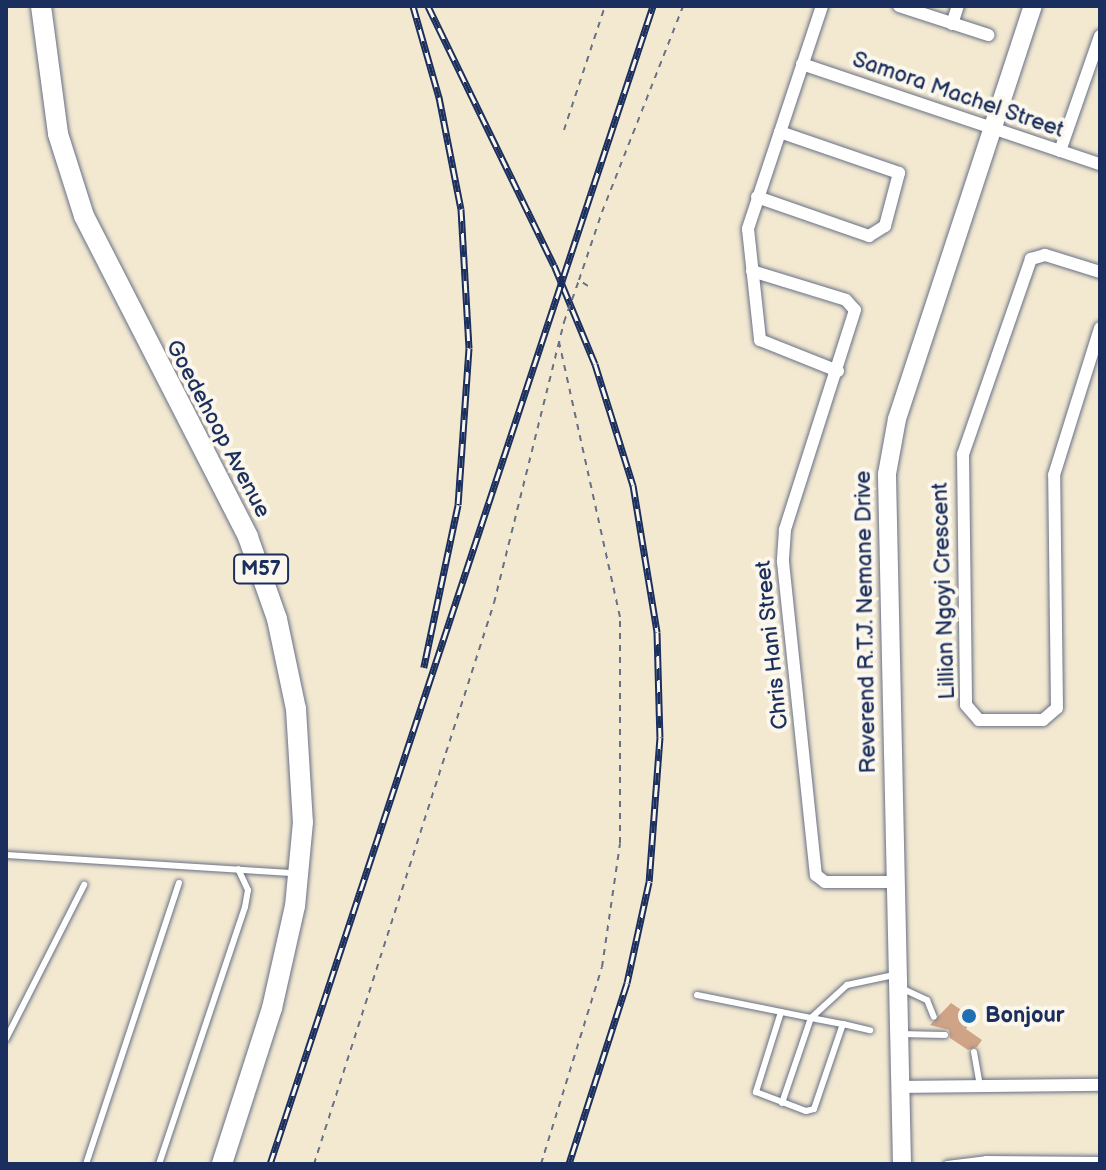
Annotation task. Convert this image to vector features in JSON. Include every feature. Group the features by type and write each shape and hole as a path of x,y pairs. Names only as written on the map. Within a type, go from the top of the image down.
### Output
{"main road":[{"name":"Goedehoop Avenue","path":"41,6 58,134 84,216 133,321 236,511 269,590 298,724 303,822 299,873 281,974 222,1164"}],"street":[{"path":"822,6 748,229 761,342 838,371"},
{"path":"899,6 988,35"},
{"path":"952,24 958,6"},
{"name":"Reverend R.T.J. Nemane Drive","path":"902,1164 887,474 897,419 1033,6"},
{"path":"1060,151 1097,57 1100,36"},
{"name":"Samora Machel Street","path":"802,64 1100,164"},
{"path":"757,197 869,236 885,226 899,173 780,132"},
{"name":"Lillian Ngoyi Crescent","path":"1100,272 1045,255 1031,259 963,454 966,705 979,720 1043,720 1057,708 1054,475 1100,328"},
{"name":"Chris Hani Street","path":"752,271 853,305 855,317 782,547 815,873 828,883 894,882"},
{"path":"901,1087 1100,1085"}],"lane":[{"path":"6,855 299,873"},
{"path":"159,1164 245,907 248,890 238,869"},
{"path":"86,1164 179,883"},
{"path":"6,1039 84,885"},
{"path":"782,1103 811,1018 847,985 897,981 922,995 934,1017"},
{"path":"697,995 870,1030"},
{"path":"781,1012 755,1088 760,1096 782,1103 814,1109 843,1024"},
{"path":"899,1033 945,1035"},
{"path":"974,1052 980,1087"},
{"path":"947,1164 1100,1160"}],"path":[{"path":"564,130 605,6"},
{"path":"314,1164 494,603 564,322 683,6"},
{"path":"579,280 588,286"},
{"path":"541,1164 602,967 620,843 620,617 559,340"}],"building":[{"path":"951,1003 973,1018 966,1029 982,1040 977,1047 968,1050 950,1038 949,1030 930,1025"}],"railway":[{"path":"413,6 439,97 461,209 469,348 458,505 424,667"},
{"path":"428,6 554,265 595,364 633,485 657,632 660,737 649,882 627,983 569,1164"},
{"path":"270,1164 653,6"}],"place":[{"name":"Bonjour","path":"969,1016"}]}
